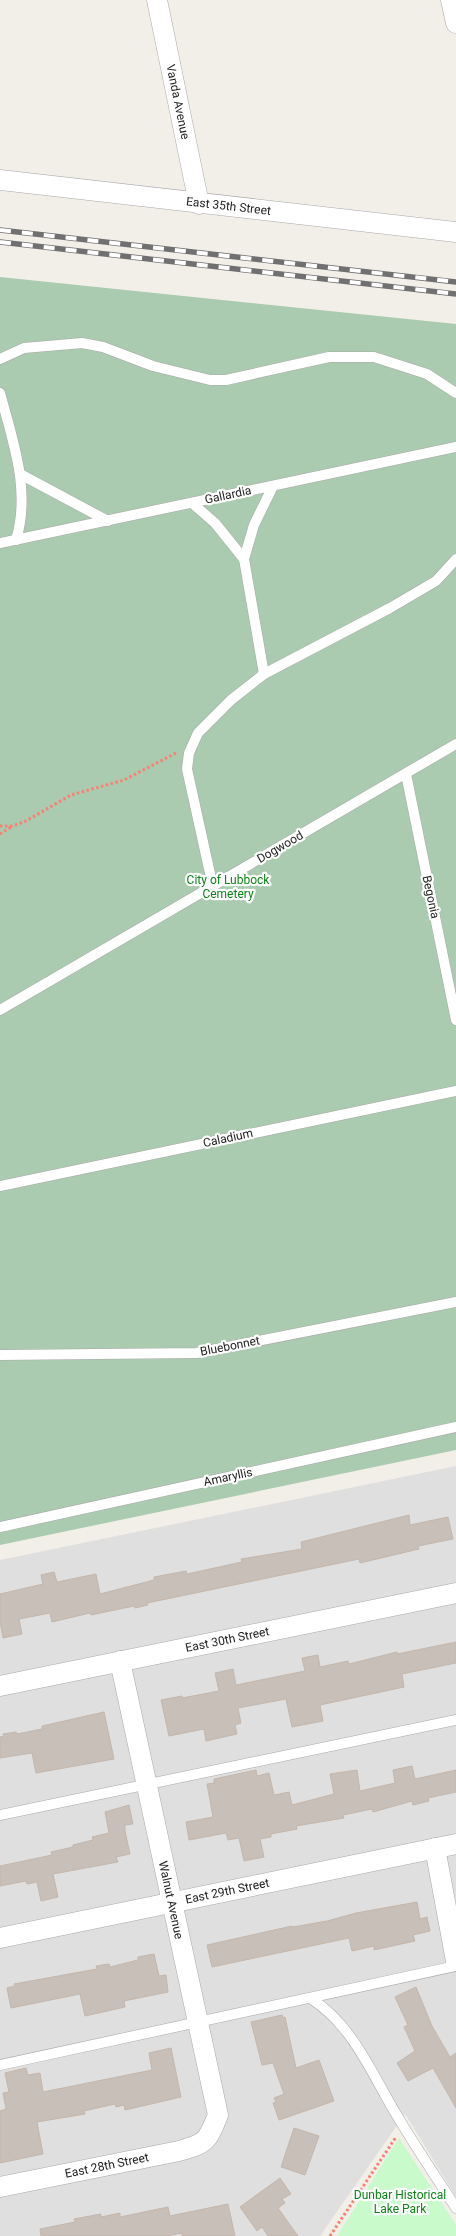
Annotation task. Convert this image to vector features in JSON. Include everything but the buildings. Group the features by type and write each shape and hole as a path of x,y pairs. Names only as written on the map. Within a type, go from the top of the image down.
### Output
{"street":[{"name":"Vanda Avenue","path":"157,0 199,204"},
{"path":"451,0 456,23"},
{"name":"East 35th Street","path":"0,180 456,232"},
{"name":"East 30th Street","path":"0,1686 456,1593"},
{"name":"Walnut Avenue","path":"120,1661 218,2115 209,2137"},
{"name":"East 29th Street","path":"0,1938 456,1844"},
{"path":"435,1848 456,1961"},
{"name":"East 28th Street","path":"0,2188 179,2151 200,2145 209,2137"}],"lane":[{"path":"0,359 24,348 82,343 103,347 153,366 210,380 226,380 329,358 374,357 427,374 456,393"},
{"path":"0,393 23,490 22,522 16,540"},
{"name":"Gallardia","path":"0,543 456,447"},
{"path":"20,474 108,521"},
{"path":"264,674 244,558 254,525 273,486"},
{"path":"192,503 215,523 244,558"},
{"path":"213,887 187,769 192,744 198,733 231,700 264,674 382,612 436,581 456,560"},
{"name":"Dogwood","path":"0,1010 456,744"},
{"name":"Begonia","path":"406,774 456,1020"},
{"name":"Caladium","path":"0,1186 456,1091"},
{"name":"Bluebonnet","path":"0,1356 197,1353 456,1302"},
{"name":"Amaryllis","path":"0,1527 456,1428"},
{"path":"0,1815 456,1720"},
{"path":"0,2065 456,1966"},
{"path":"310,1998 327,2009 347,2030 404,2126 456,2208"}],"path":[{"path":"0,834 71,795 124,780 192,744"},
{"path":"0,826 12,826"},
{"path":"330,2236 404,2126"}],"shaded area":[{"path":"456,1466 456,2197 405,2114 320,2236 0,2236 0,1560"}],"green space":[{"name":"City of Lubbock Cemetery","path":"0,277 456,324 456,1450 0,1545"},
{"name":"Dunbar Historical Lake Park","path":"399,2138 456,2225 456,2236 337,2236"}],"railway":[{"path":"0,230 456,282"},
{"path":"0,242 456,294"}]}
